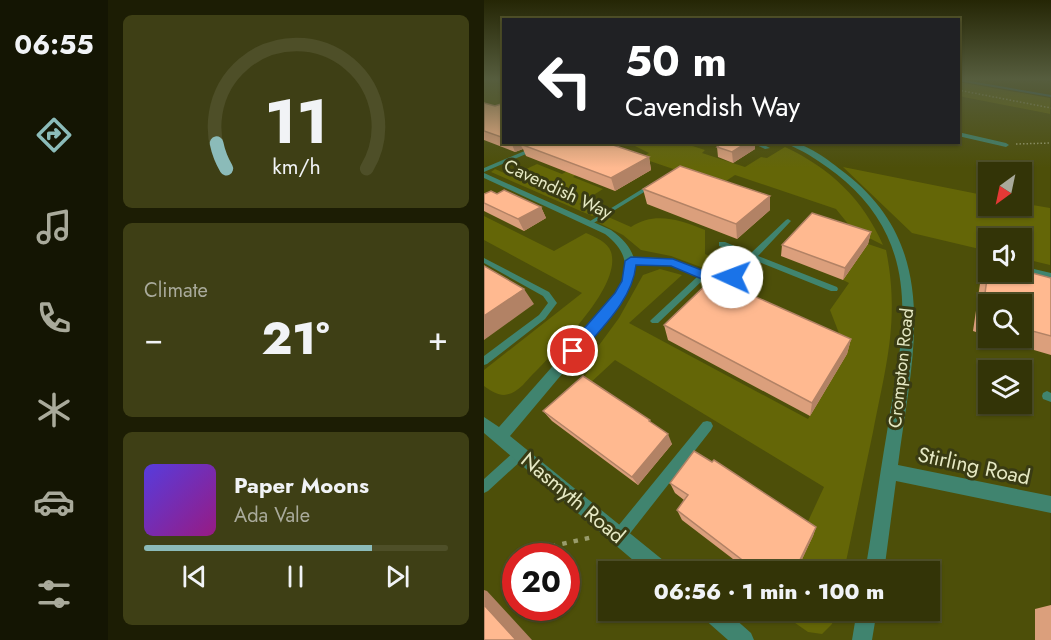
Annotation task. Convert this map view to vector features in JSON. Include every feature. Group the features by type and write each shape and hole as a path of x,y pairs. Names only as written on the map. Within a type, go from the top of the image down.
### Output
{"street":[{"name":"Crompton Road","path":"792,144 823,160 860,192 882,218 903,264 907,287 908,323 904,366 876,561"},
{"name":"Cavendish Way","path":"484,175 590,223 622,242 631,261"},
{"path":"500,437 615,303 628,281 631,261"},
{"name":"Nasmyth Road","path":"484,424 649,561"},
{"name":"Stirling Road","path":"889,471 1051,505"},
{"path":"722,621 745,640"},
{"path":"862,640 865,621"}],"lane":[{"path":"960,139 1006,145"},
{"path":"484,170 547,144"},
{"path":"757,144 767,148"},
{"path":"590,223 656,183"},
{"path":"631,261 667,261 716,281 726,280 732,277 788,221"},
{"path":"722,244 834,289"},
{"path":"484,260 546,294 553,303 542,317 484,361"},
{"path":"1032,272 1051,276"},
{"path":"655,321 704,276"},
{"path":"617,534 707,426"},
{"path":"484,487 520,454"}],"path":[{"path":"1006,145 1051,143"},
{"path":"569,543 617,534"}],"shaded area":[{"path":"484,109 502,109 502,144 960,144 960,109 1024,109 1050,114 1050,640 484,640"},
{"path":"1024,109 1050,109 1050,114"},
{"path":"631,144 686,144 705,150 702,153 745,167 785,147 831,175 855,199 866,213 883,245 853,230 836,209 735,175 720,185 641,158 649,153"},
{"path":"603,153 573,177 603,189 579,204 600,213 592,216 491,172 495,169 511,176 537,164 562,174"},
{"path":"843,167 978,194 978,216 1032,216 1032,205 1050,208 1050,265 1032,261 1032,228 978,228 978,249 912,233"},
{"path":"484,216 554,251 586,233 604,243 611,252 612,267 606,285 580,323 523,385 513,393 504,395 484,386 484,370 582,293 484,240"},
{"path":"606,216 631,227 649,219 658,218 677,220 705,230 705,254 734,267 726,273 717,273 671,256 641,250 623,235 599,223"},
{"path":"868,244 886,250 892,298 890,342 846,561 801,561 813,536 804,530 824,487 615,360 574,398 571,396 596,360 597,348 619,318 643,275 660,269 682,275 629,323 808,419 847,354 830,310 849,283 843,280"},
{"path":"792,621 833,621 822,634 808,632"}],"building":[{"path":"484,109 502,109 502,137 484,131"},
{"path":"520,144 610,144 649,157 611,178"},
{"path":"721,144 745,144 732,152 717,147"},
{"path":"680,166 770,196 736,224 643,189"},
{"path":"504,190 541,207 518,219 484,203 484,194 491,191 497,194"},
{"path":"812,213 871,232 845,268 782,245"},
{"path":"484,266 524,289 484,316"},
{"path":"1032,273 1051,278 1051,336 1032,331 1032,294 985,294 987,282 1032,282"},
{"path":"713,278 851,339 812,403 664,325"},
{"path":"583,376 668,434 632,477 543,411"},
{"path":"694,451 712,462 714,460 816,527 799,561 744,561 677,510 688,495 670,483"},
{"path":"484,605 516,640 484,640"}],"route":[{"path":"573,351 625,289 631,261 673,263 716,281 732,277"}]}
